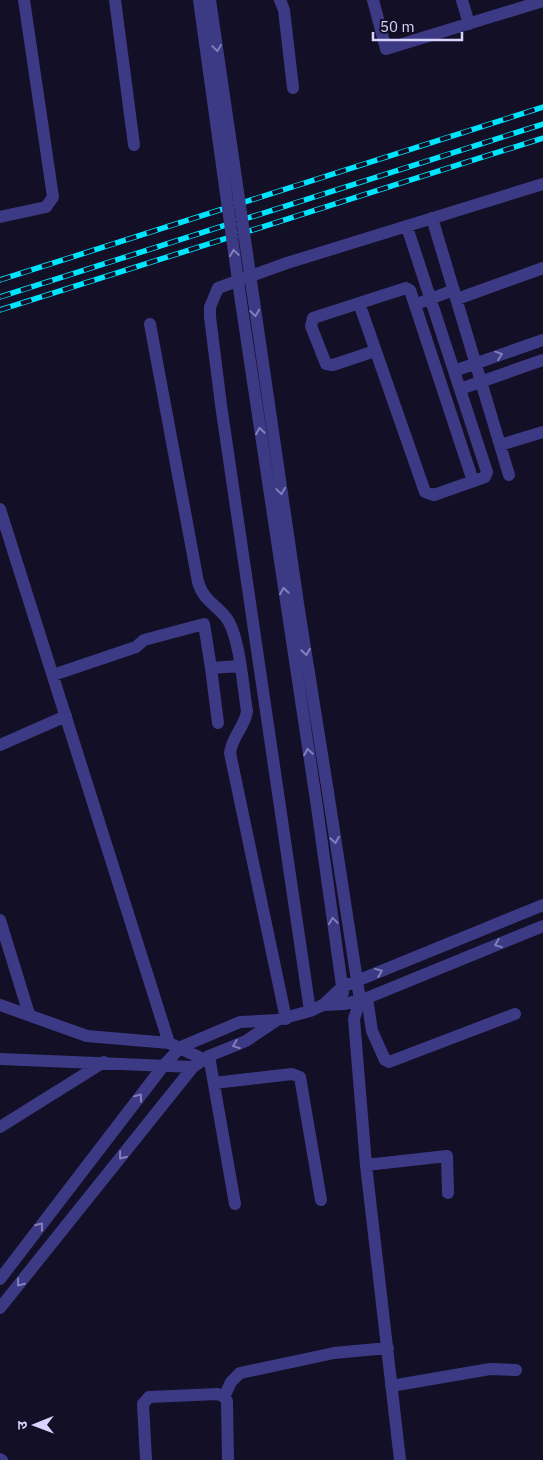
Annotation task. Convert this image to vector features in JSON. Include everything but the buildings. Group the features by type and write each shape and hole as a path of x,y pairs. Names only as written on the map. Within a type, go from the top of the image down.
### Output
{"street":[{"path":"0,217 46,207 54,197 24,0"},
{"path":"115,0 134,145"},
{"path":"199,0 241,302 316,800 342,987 345,1004 354,1019 382,1348 391,1386 400,1460"},
{"path":"210,0 298,600 357,981 369,1014 372,1032 385,1060 389,1062 515,1014"},
{"path":"280,0 284,10 293,88"},
{"path":"373,0 386,49 543,1"},
{"path":"462,0 469,24"},
{"path":"310,1011 221,405 210,317 213,298 218,288 287,262 543,184"},
{"path":"432,218 509,475"},
{"path":"359,303 425,492 434,495 485,477 487,472 407,227"},
{"path":"415,304 430,299 455,295 543,268"},
{"path":"375,351 333,365 326,364 311,326 313,318 406,288 410,290 473,481"},
{"path":"150,324 198,582 204,597 228,621 240,670 247,711 245,721 234,736 230,753 282,1020"},
{"path":"454,371 543,340"},
{"path":"460,389 543,360"},
{"path":"500,445 543,432"},
{"path":"0,509 169,1043"},
{"path":"53,675 136,647 144,640 204,624 218,723"},
{"path":"211,668 261,670"},
{"path":"0,745 66,716"},
{"path":"0,1059 164,1065 202,1061 246,1041 282,1020 323,1005 342,987 543,905"},
{"path":"0,920 29,1014"},
{"path":"323,1005 345,1004 363,999 543,926"},
{"path":"354,1019 363,999"},
{"path":"0,1005 87,1036 169,1043 181,1047 202,1061 214,1083 235,1204"},
{"path":"0,1279 164,1065 181,1047 240,1022 282,1020"},
{"path":"0,1308 202,1061"},
{"path":"0,1127 104,1062"},
{"path":"214,1083 292,1074 300,1077 321,1200"},
{"path":"366,1165 447,1156 448,1193"},
{"path":"224,1397 231,1382 240,1373 334,1353 382,1348"},
{"path":"391,1386 490,1369 516,1370"},
{"path":"146,1460 144,1400 149,1397 218,1394 227,1401 228,1460"}],"railway":[{"path":"0,280 543,107"},
{"path":"0,297 543,124"},
{"path":"0,310 543,138"}]}
